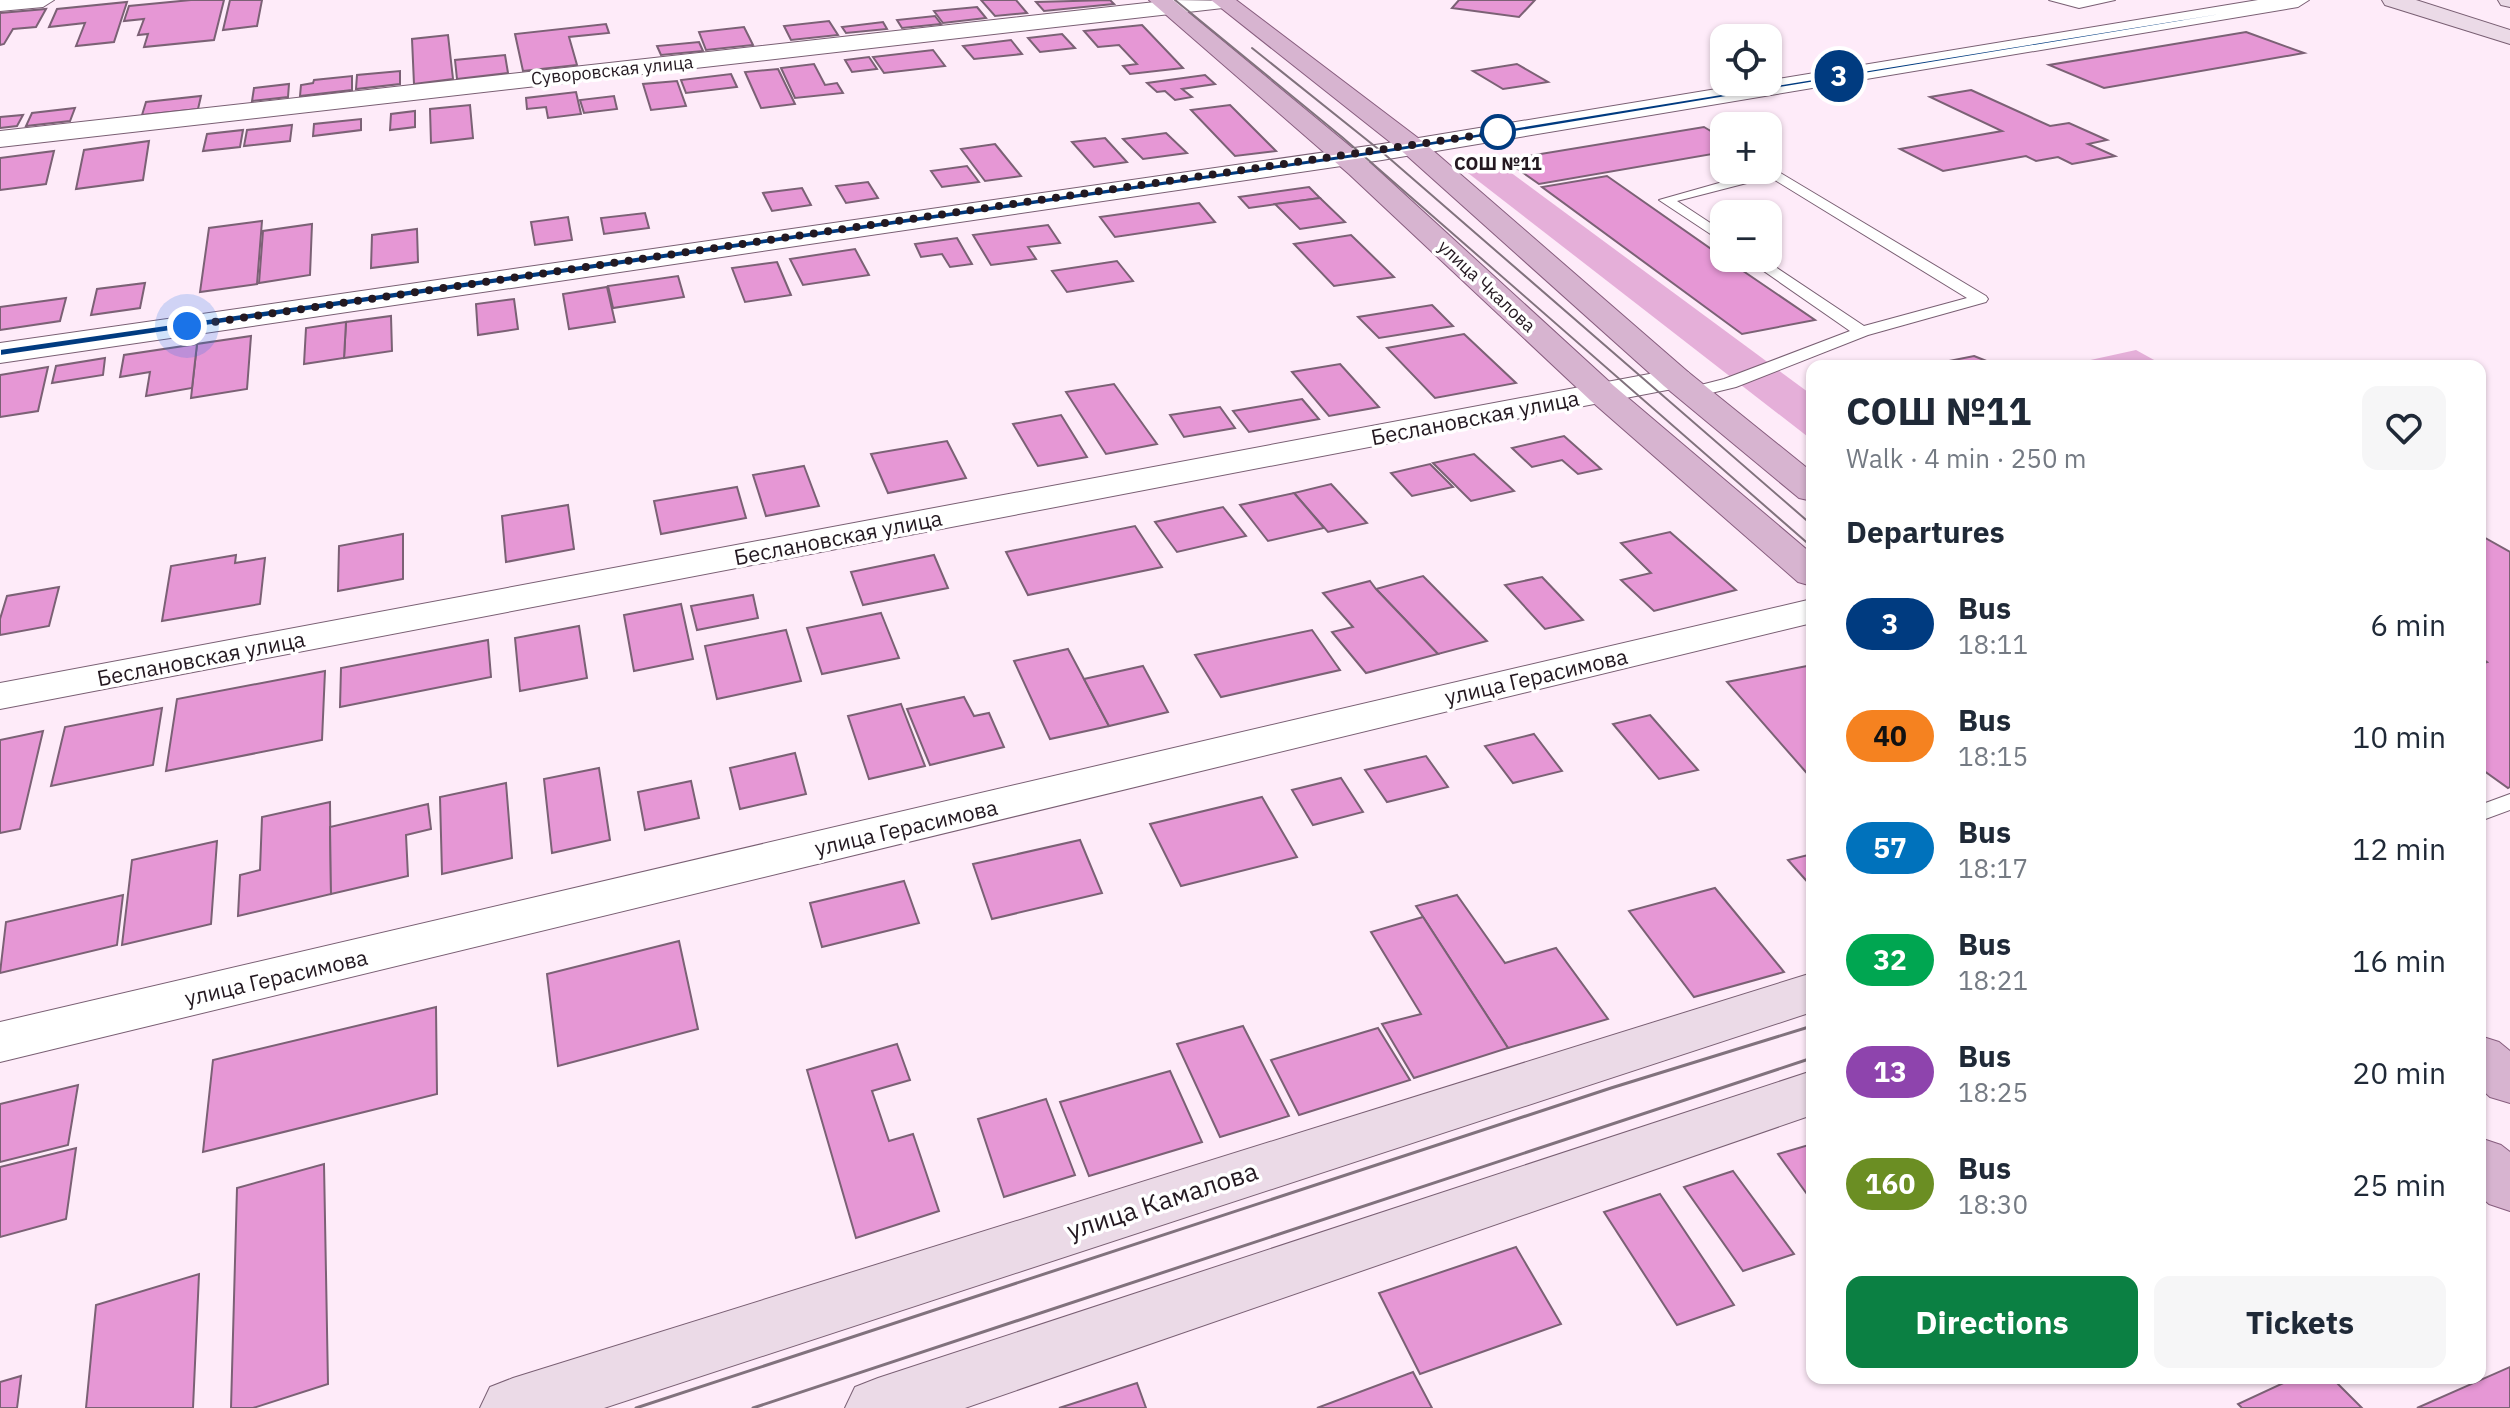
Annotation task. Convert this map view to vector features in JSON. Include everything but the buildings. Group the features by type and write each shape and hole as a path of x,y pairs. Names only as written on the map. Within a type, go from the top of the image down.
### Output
{"main road":[{"path":"1223,0 1413,147 1686,385 1806,485"},
{"name":"улица Чкалова","path":"1164,4 1346,156 1602,393 1806,569"},
{"path":"2486,1062 2510,1082"},
{"path":"2486,1166 2510,1187"}],"street":[{"path":"0,4 43,0"},
{"name":"Суворовская улица","path":"0,139 1164,4 1223,0"},
{"path":"0,353 1413,147 2298,0"},
{"path":"2393,0 2510,37"},
{"path":"2480,1 2510,2"},
{"name":"Беслановская улица","path":"0,696 1602,393 1686,385"},
{"name":"улица Герасимова","path":"0,1042 1806,612"},
{"name":"улица Камалова","path":"513,1408 1806,994"},
{"path":"878,1408 1806,1095"}],"lane":[{"path":"2054,0 2079,5 2110,0"},
{"path":"1686,385 1730,383 1862,332 1980,299 1772,172 1666,200 1710,230"},
{"path":"1773,272 1862,332"},
{"path":"2486,811 2510,802"}],"shaded area":[{"path":"1502,166 1806,391 1806,435 1468,173"},
{"path":"2136,350 2154,360 2090,360"}],"tram line":[{"path":"1175,0 1342,137 1806,542"},
{"path":"1252,48 1382,152 1806,520"},
{"path":"636,1408 1611,1088 1806,1028"},
{"path":"753,1408 1806,1060"}],"bus line":[{"name":"3","path":"0,353 1382,152 2298,0"}],"place":[{"name":"СОШ №11","path":"1498,132"}],"route":[{"path":"187,326 1382,152 1507,131 1498,132"}]}
